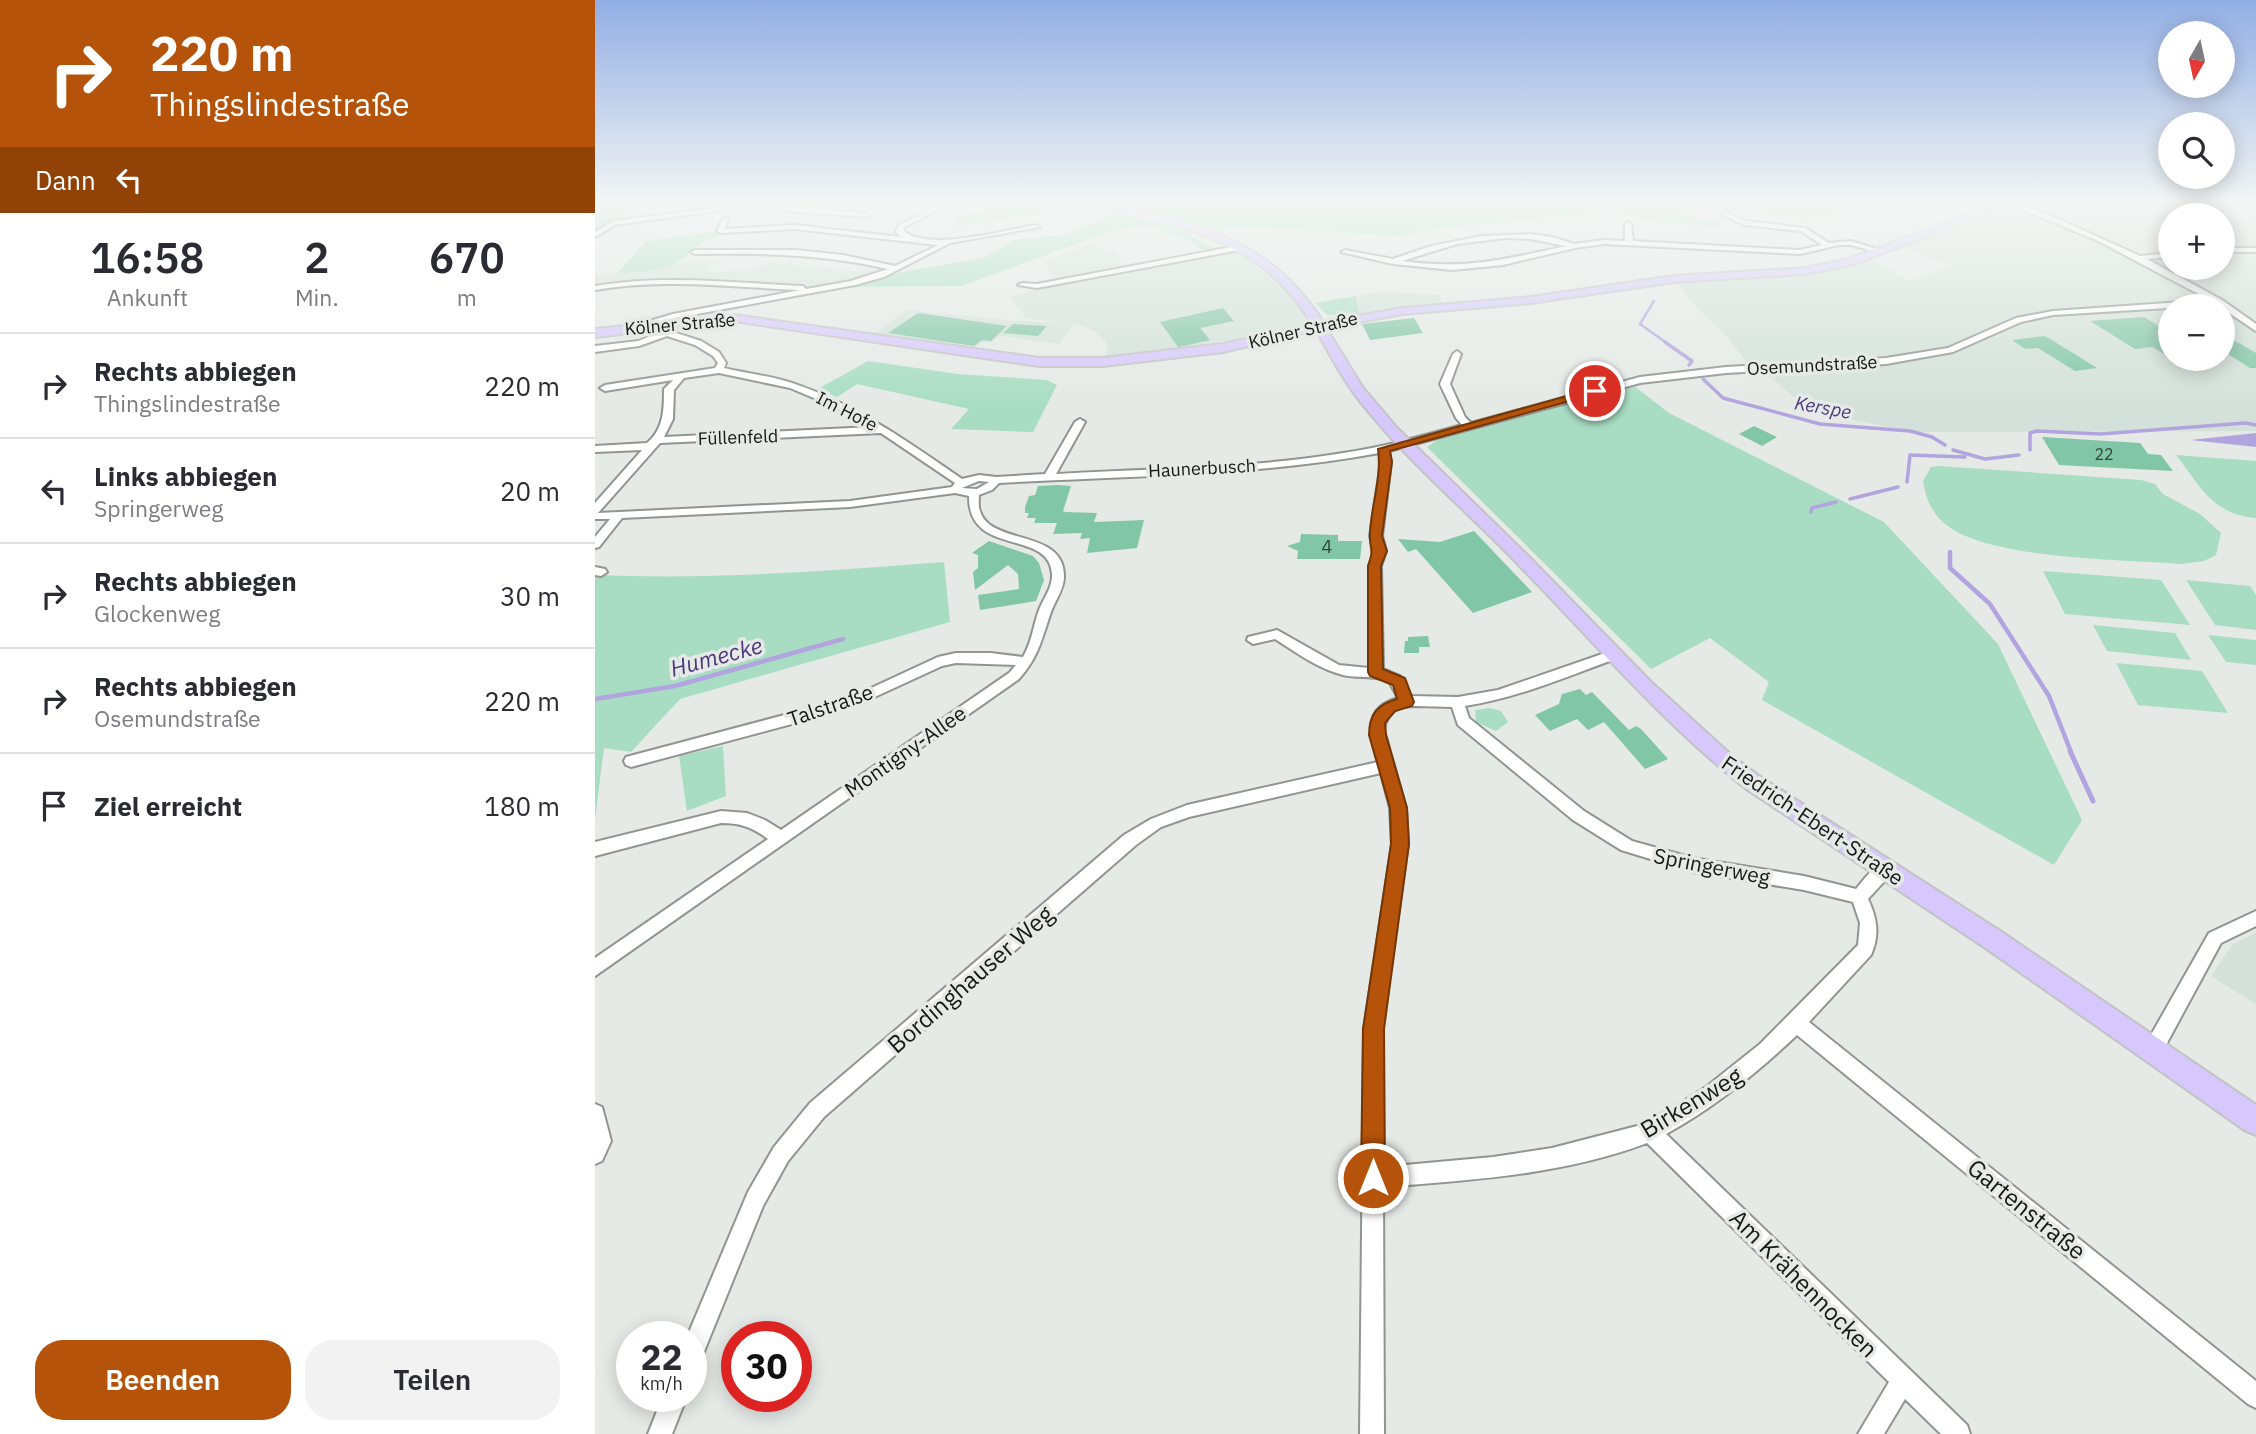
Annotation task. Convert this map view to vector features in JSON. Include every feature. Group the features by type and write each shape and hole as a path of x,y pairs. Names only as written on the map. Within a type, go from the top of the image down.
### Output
{"main road":[{"name":"Friedrich-Ebert-Straße","path":"1276,272 1290,284 1320,326 1370,406 1721,760 2154,1048 2256,1121"},
{"name":"Kölner Straße","path":"595,333 639,327 665,331 713,318 751,319 971,353 1057,363 1172,356 1403,311 1531,300 1666,280 1786,272"},
{"path":"1273,337 1328,340"}],"street":[{"path":"639,327 673,316 815,291 887,272"},
{"path":"1022,285 1037,286 1111,272"},
{"path":"2165,272 2205,294"},
{"path":"595,288 623,283 693,283 794,286 815,291"},
{"name":"Osemundstraße","path":"1406,444 1620,383 1726,370 1878,362 1950,350 2019,320 2053,313 2158,306"},
{"path":"2235,313 2256,328"},
{"path":"595,349 665,331 687,337 716,355 722,363 719,370"},
{"path":"1457,354 1445,384 1461,418 1470,427"},
{"name":"Im Hofe","path":"605,388 719,370 800,388 819,395 884,430 958,486"},
{"path":"595,510 653,443 668,419 669,389 680,378"},
{"path":"1049,477 1080,422"},
{"name":"Füllenfeld","path":"595,449 653,443 884,430"},
{"name":"Haunerbusch","path":"958,486 981,478 996,480 1299,462 1406,444"},
{"path":"1376,672 1374,566 1380,551 1376,536 1386,462 1384,449"},
{"path":"595,516 851,504 958,486 974,492 990,488 996,480"},
{"name":"Montigny-Allee","path":"595,968 1014,676 1027,663 1037,649 1045,612 1055,589 1059,574 1055,561 1049,553 992,531 983,524 974,512 974,492"},
{"path":"595,545 619,514"},
{"path":"1253,640 1277,634 1337,670 1376,672 1399,682 1406,702"},
{"path":"1372,1434 1373,1029 1400,844 1398,808 1377,723 1381,714 1390,706 1406,702 1458,702 1493,695 1613,654"},
{"name":"Talstraße","path":"631,761 824,710 861,698 902,676 938,662 956,658 991,658 1027,663"},
{"name":"Springerweg","path":"1458,702 1463,721 1577,814 1607,835 1637,850 1682,863 1829,887 1859,897"},
{"name":"Bordinghauser Weg","path":"705,1321 755,1199 781,1154 817,1110 1130,840 1156,823 1187,811 1386,766"},
{"path":"595,849 721,817 739,816 751,818 781,839"},
{"path":"1859,897 1885,869"},
{"name":"Birkenweg","path":"1373,1178 1525,1165 1581,1153 1650,1132 1741,1075 1798,1024 1865,949 1871,936 1859,897"},
{"path":"2154,1048 2215,938 2256,918"},
{"name":"Gartenstraße","path":"1798,1024 2256,1395"},
{"path":"595,1114 601,1141 595,1154"},
{"name":"Am Krähennocken","path":"1650,1132 1958,1434"},
{"path":"1870,1434 1903,1381"},
{"path":"660,1434 669,1412"}],"shaded area":[{"path":"631,272 892,274 806,292 784,287 681,284 595,289 595,275"},
{"path":"1051,272 1088,272 1056,278"},
{"path":"1126,272 1264,272 1284,289 1305,319 1302,325 1177,351 1105,357 1108,345 1095,331 1074,323 1059,344 1000,336 991,343 982,342 973,349 875,333 907,310 1061,323 1026,318 1010,297 1041,288"},
{"path":"1830,272 1893,272 1910,281 1935,272 2158,272 2158,280 2235,280 2235,272 2256,272 2256,431 1915,432 1812,412 1775,381 1748,364 1676,281"},
{"path":"1381,292 1440,295 1442,304 1359,314 1356,296"},
{"path":"2256,433 2256,447 2190,440"},
{"path":"2256,933 2256,1004 2211,976 2233,944"}],"green space":[{"path":"1000,272 962,286 842,287 892,274"},
{"path":"1356,296 1359,314 1327,315 1316,303"},
{"path":"868,361 958,374 1047,380 1057,385 1033,432 951,429 969,409 857,384 837,397 818,389"},
{"path":"1634,386 1669,413 1884,522 1998,644 2082,820 2054,865 1762,700 1769,682 1710,638 1651,669 1427,447 1442,437"},
{"path":"2176,455 2256,461 2256,518 2228,511 2218,505"},
{"path":"1931,467 2141,480 2155,484 2163,494 2200,514 2221,533 2216,555 2204,561 2181,564 2092,559 2022,551 1991,544 1964,535 1939,519 1932,509 1923,481"},
{"path":"944,562 950,622 680,699 631,752 604,748 595,819 595,575 726,575"},
{"path":"2043,571 2161,580 2190,625 2065,614"},
{"path":"2186,580 2250,586 2256,595 2256,630 2215,625"},
{"path":"2093,625 2175,633 2191,660 2107,651"},
{"path":"2208,635 2256,640 2256,665 2226,662"},
{"path":"2116,663 2202,671 2228,713 2138,705"},
{"path":"1490,708 1501,711 1508,722 1496,731 1476,722 1475,710"},
{"path":"723,746 726,796 687,811 679,756"}],"building":[{"path":"1223,308 1234,321 1200,328 1210,340 1184,346 1178,347 1160,322"},
{"path":"918,313 1007,326 991,341 982,340 974,346 888,333"},
{"path":"2144,317 2158,326 2158,350 2153,347 2135,349 2090,321"},
{"path":"1414,318 1423,333 1370,340 1362,324"},
{"path":"1013,324 1047,326 1038,336 1003,333"},
{"path":"2045,336 2097,368 2075,371 2038,348 2025,349 2012,340"},
{"path":"2235,341 2256,353 2256,368 2250,368 2235,359"},
{"path":"1754,426 1777,437 1762,446 1739,434"},
{"path":"2042,437 2140,443 2148,454 2161,455 2173,471 2059,465"},
{"path":"1038,486 1071,486 1063,511 1065,512 1097,513 1094,522 1144,520 1137,548 1087,553 1090,538 1080,539 1082,533 1053,534 1057,523 1034,523 1036,518 1027,518 1029,513 1025,513 1025,507 1029,496 1035,495"},
{"path":"1474,531 1532,592 1473,613 1416,549 1408,552 1398,539 1440,542"},
{"path":"1301,534 1338,535 1338,541 1362,541 1360,559 1297,559 1298,551 1287,546 1300,542"},
{"path":"989,541 1033,556 1039,563 1044,580 1036,601 980,610 978,595 1019,589 1018,574 1008,565 975,590 973,572 978,568 978,555 972,553"},
{"path":"1428,636 1430,647 1419,647 1419,653 1404,653 1408,637"},
{"path":"1580,689 1586,695 1592,692 1629,730 1636,726 1641,729 1668,759 1645,769 1604,722 1588,730 1577,719 1550,731 1535,715 1559,704 1562,694"}],"waterway":[{"name":"Kerspe","path":"1654,301 1640,324 1668,344"},
{"name":"Kerspe","path":"1665,342 1692,361 1689,365"},
{"name":"Kerspe","path":"1703,379 1723,398 1820,424 1910,431 1932,437 1945,445"},
{"name":"Kerspe","path":"2030,450 2030,433 2037,431 2100,434 2246,423 2256,425"},
{"name":"Kerspe","path":"1953,450 1985,459 2019,455"},
{"path":"1907,482 1910,455 1965,457"},
{"path":"1850,499 1898,487"},
{"path":"1811,512 1812,508 1836,502"},
{"path":"1950,552 1950,568 1990,604 2049,696 2071,752"},
{"name":"Humecke","path":"595,699 675,686 843,639"},
{"path":"2070,751 2093,801"}],"route":[{"path":"1373,1178 1373,1029 1400,844 1398,808 1377,735 1377,723 1381,714 1390,706 1406,702 1399,682 1376,672 1374,566 1380,551 1376,536 1386,462 1384,449 1595,391"}]}
